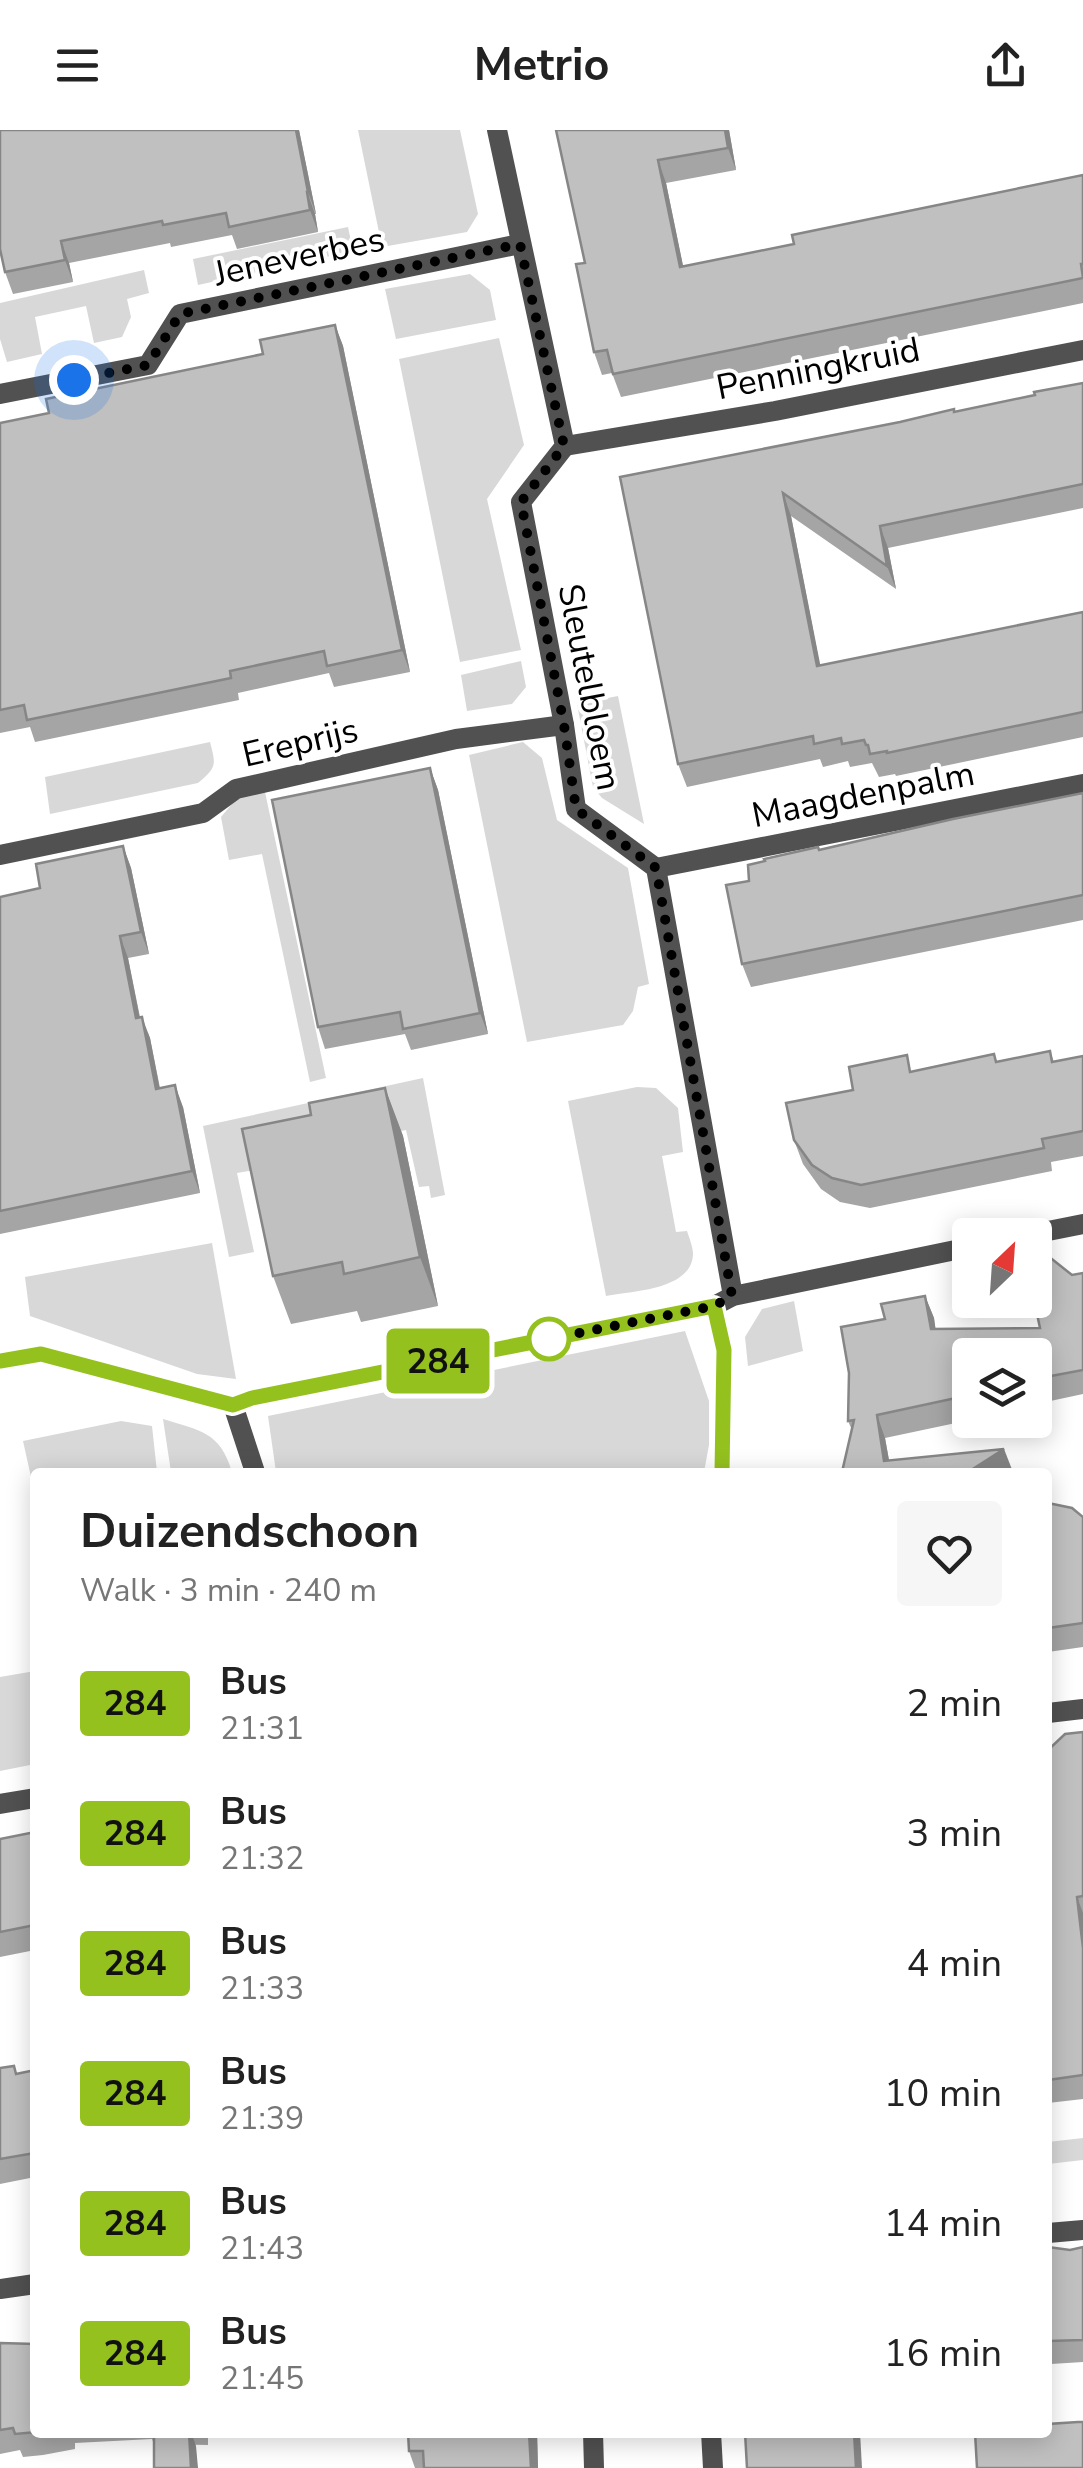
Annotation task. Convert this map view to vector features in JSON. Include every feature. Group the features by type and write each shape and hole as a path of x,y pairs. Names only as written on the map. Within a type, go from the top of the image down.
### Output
{"street":[{"path":"497,130 564,446"},
{"name":"Jeneverbes","path":"0,394 148,365 180,314 520,244"},
{"name":"Penningkruid","path":"564,446 775,411 1083,350"},
{"name":"Sleutelbloem","path":"564,446 521,502 564,725 576,809 656,868"},
{"name":"Ereprijs","path":"0,855 203,812 236,788 456,739 564,725"},
{"name":"Maagdenpalm","path":"656,868 1083,784"},
{"path":"656,868 724,1301 722,1468"},
{"path":"1052,1230 1083,1224"},
{"path":"0,1361 41,1354 233,1405 952,1251"},
{"path":"233,1405 253,1468"},
{"path":"1052,1713 1083,1709"},
{"path":"0,1804 30,1799"},
{"path":"1052,2232 1083,2230"},
{"path":"0,2290 30,2285"},
{"path":"593,2438 594,2468"},
{"path":"711,2438 712,2468"}],"shaded area":[{"path":"358,130 460,130 478,214 467,232 382,247"},
{"path":"348,227 353,251 198,285 193,259"},
{"path":"144,270 149,293 127,299 131,317 122,337 94,343 86,306 35,317 42,354 7,362 0,339 0,303"},
{"path":"470,274 490,290 496,320 396,339 385,289"},
{"path":"499,338 524,445 487,499 521,650 460,662 399,359"},
{"path":"521,661 526,687 512,704 467,711 461,675"},
{"path":"618,696 644,824 602,798 593,787 577,704"},
{"path":"210,742 213,765 198,783 50,814 45,777"},
{"path":"523,742 542,758 557,820 628,868 649,984 638,987 633,1011 623,1025 527,1042 469,755"},
{"path":"265,792 326,1078 310,1082 262,854 229,860 221,817 237,798"},
{"path":"423,1078 445,1195 431,1198 429,1186 419,1187 406,1130 322,1147 323,1158 237,1173 254,1252 229,1257 203,1126"},
{"path":"637,1087 656,1088 678,1108 683,1152 662,1156 676,1232 687,1231 693,1254 690,1266 672,1282 606,1296 568,1101"},
{"path":"212,1243 236,1379 197,1374 30,1316 25,1277"},
{"path":"794,1301 803,1351 748,1366 745,1337 762,1309"},
{"path":"685,1331 709,1401 709,1445 705,1468 275,1468 268,1416"},
{"path":"163,1419 215,1440 231,1468 170,1468"},
{"path":"121,1421 152,1426 157,1468 30,1468 30,1472 23,1441"},
{"path":"30,1672 30,1765 0,1771 0,1677"},
{"path":"1083,2138 1083,2160 1052,2164 1052,2142"}],"building":[{"path":"0,130 296,130 310,210 229,227 226,213 61,241 65,260 5,272 0,249"},
{"path":"556,130 725,130 728,148 658,160 680,267 794,244 792,235 1083,175 1083,278 613,374 607,350 594,352 576,264 585,263"},
{"path":"335,325 402,650 327,666 324,651 230,671 231,678 27,720 24,705 0,710 0,423 49,413 46,399 263,354 260,340"},
{"path":"1083,383 1083,484 880,526 887,566 783,493 817,666 1083,612 1083,712 887,753 870,754 864,740 842,744 841,738 814,744 813,736 678,764 620,477"},
{"path":"430,768 480,1013 403,1029 400,1012 318,1027 272,800"},
{"path":"1083,793 1083,895 742,964 726,885 749,881 748,865"},
{"path":"123,846 141,932 120,936 136,1018 142,1017 156,1089 175,1085 192,1171 0,1211 0,897 40,888 36,864"},
{"path":"1050,1051 1052,1062 1083,1056 1083,1131 1042,1139 1044,1148 861,1185 832,1178 812,1165 794,1140 786,1103 853,1090 849,1067 907,1055 910,1072 994,1054 996,1062"},
{"path":"385,1088 420,1257 344,1274 342,1262 273,1276 242,1129 311,1115 309,1103"},
{"path":"1052,1259 1072,1275 1083,1273 1083,1370 1052,1376 1052,1338 952,1338 952,1399 877,1415 884,1461 1004,1449 974,1468 843,1468 854,1420 848,1421 849,1373 841,1327 885,1319 881,1304 925,1296 931,1329 1040,1328 1038,1318 1052,1318"},
{"path":"1052,1504 1072,1508 1083,1517 1083,1623 1052,1627"},
{"path":"1083,1732 1083,1896 1077,1897 1083,1948 1083,2075 1052,2079 1052,1746 1065,1734"},
{"path":"30,1833 30,1926 0,1932 0,1839"},
{"path":"14,2066 16,2074 30,2071 30,2154 0,2159 0,2068"},
{"path":"1083,2247 1083,2340 1052,2341 1052,2248"},
{"path":"0,2343 30,2344 30,2433 15,2434 13,2428 0,2430"},
{"path":"1083,2422 1083,2468 977,2468 975,2438 1052,2438 1052,2424"},
{"path":"154,2438 189,2438 191,2468 154,2468"},
{"path":"408,2438 529,2438 531,2468 424,2468 423,2451 409,2451"},
{"path":"745,2438 854,2438 856,2468 747,2468"}],"bus line":[{"name":"284","path":"0,1361 41,1354 233,1405 252,1398 714,1306 724,1350 722,1468"}],"route":[{"path":"74,380 148,365 180,314 520,244 564,446 521,502 564,725 576,809 656,868 732,1296 714,1306 549,1339"}]}
